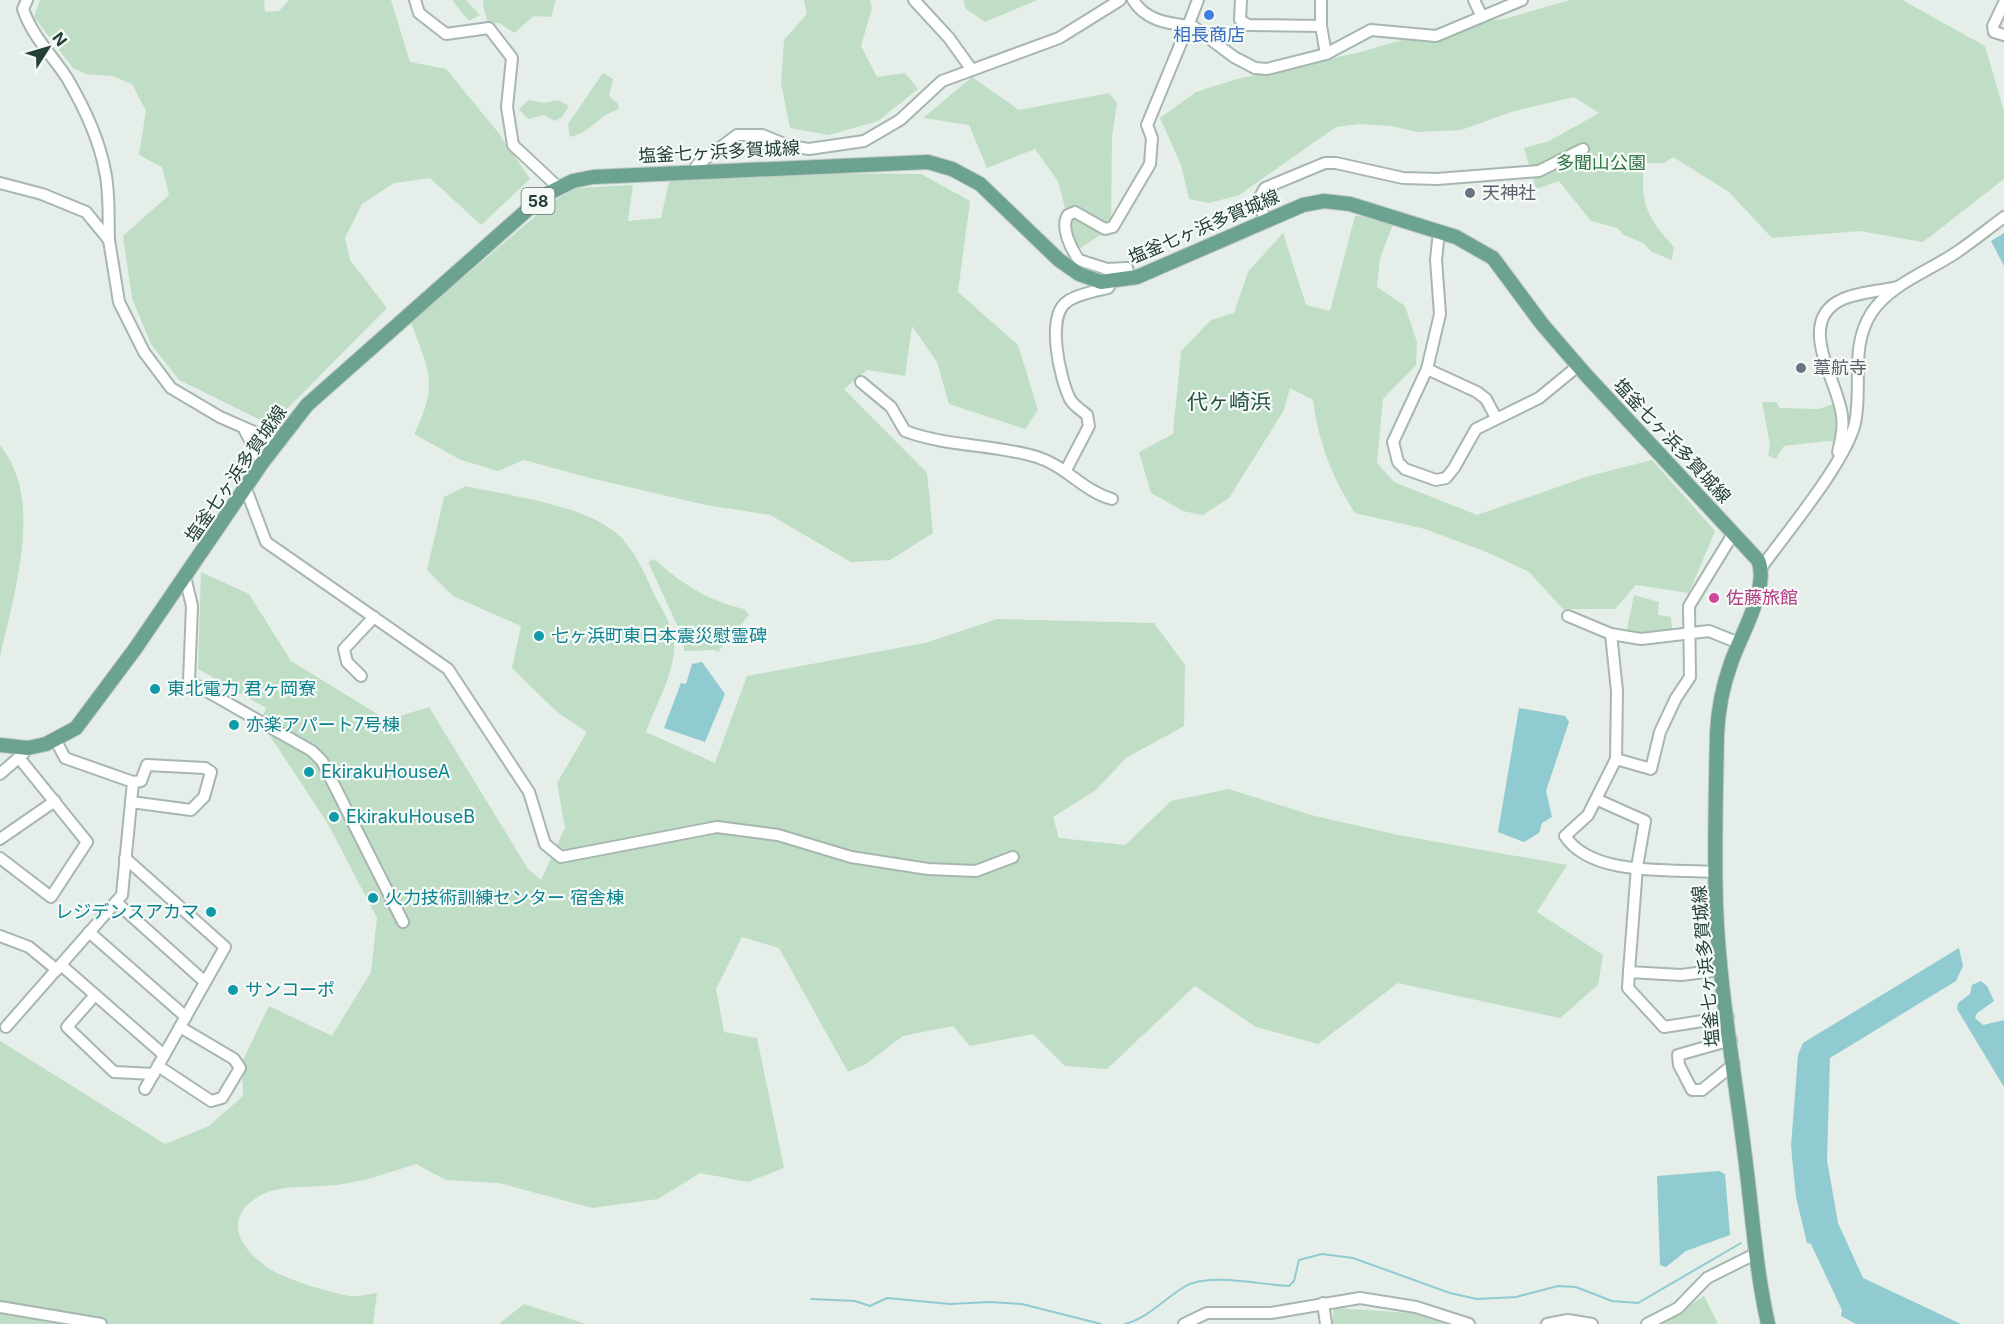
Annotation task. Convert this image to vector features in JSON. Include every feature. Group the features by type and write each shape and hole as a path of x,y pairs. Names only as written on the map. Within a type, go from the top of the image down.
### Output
{"main road":[{"name":"塩釜七ヶ浜多賀城線","path":"0,745 24,753 67,735 85,718 262,463 307,405 543,196 558,187 593,177 694,171 900,162 945,166 971,178 990,192 1069,268 1090,279 1112,282 1130,279 1264,220 1304,205 1324,201 1350,204 1439,232 1469,242 1493,258 1542,324 1578,366 1733,534 1761,568 1762,579 1723,690 1717,730 1715,872 1721,969 1755,1254 1768,1324"}],"street":[{"path":"27,0 23,9 28,24 66,77 84,110 98,144 106,173 109,240 118,302 144,352 171,388 244,429 278,442"},
{"path":"415,0 419,13 446,34 489,28 512,58 507,107 513,145 558,187"},
{"path":"914,0 949,38 972,70"},
{"path":"694,171 697,165 737,135 762,135 789,146 808,149 864,141 900,120 942,81 1059,38 1120,0"},
{"path":"1133,0 1139,11 1162,22 1194,27 1234,57 1255,68 1267,69 1326,54 1371,30 1436,36 1522,0"},
{"path":"1130,279 1127,268 1107,269 1079,260 1068,239 1065,219 1071,212 1079,213 1105,229 1113,227 1125,208 1150,164 1152,138 1147,125 1198,0"},
{"path":"1241,0 1240,20 1248,25 1321,26"},
{"path":"1321,0 1321,26 1326,54"},
{"path":"1474,0 1482,17"},
{"path":"2004,3 1993,26 1994,32 2004,35"},
{"path":"1264,220 1260,196 1265,188 1325,164 1336,163 1403,178 1437,179 1539,171 1583,149"},
{"path":"0,183 42,194 86,212 109,240"},
{"path":"1761,568 1844,451 1855,423 1858,350 1866,323 1881,301 1957,252 2004,217"},
{"path":"1439,232 1436,260 1440,314 1427,369 1393,442 1398,462 1405,469 1436,480 1446,478 1476,429 1539,398 1578,366"},
{"path":"1066,470 1089,426 1087,415 1070,401 1061,373 1055,348 1060,311 1067,301 1108,288 1112,282"},
{"path":"1834,465 1842,434 1842,415 1820,344 1823,320 1832,307 1843,299 1903,285"},
{"path":"1427,369 1478,392 1486,399 1496,418"},
{"path":"861,382 891,407 905,431 951,443 1038,457 1066,470 1097,495 1112,500"},
{"path":"244,429 262,463"},
{"path":"246,489 266,542 448,669 529,792 546,844 561,857 717,827 778,835 851,857 928,869 976,872 1013,857"},
{"path":"1616,759 1651,769 1660,732 1676,698 1690,677 1689,606 1733,534"},
{"path":"185,577 192,606 189,681 312,751 322,761 403,922"},
{"path":"1568,616 1611,634 1641,639 1709,631 1739,643"},
{"path":"361,676 347,662 344,649 374,617"},
{"path":"1611,634 1617,691 1616,759 1598,800 1588,815 1565,836 1573,848 1606,864 1715,872"},
{"path":"56,741 65,758 133,782 141,781 147,765 205,768 211,772 204,797 191,810 131,802"},
{"path":"0,774 24,753 55,801 87,842 51,897 0,858"},
{"path":"6,1027 122,895 133,782"},
{"path":"1598,800 1645,821 1637,867 1628,988 1665,1027 1728,1017"},
{"path":"0,839 55,801"},
{"path":"125,858 225,947 146,1089"},
{"path":"116,902 205,982"},
{"path":"89,932 183,1022 234,1059 240,1068 222,1098 211,1101 156,1070 114,1072 67,1027 95,995"},
{"path":"0,936 29,947 58,967 95,995 164,1055"},
{"path":"1629,972 1681,975 1721,969"},
{"path":"1731,1040 1678,1055 1679,1065 1692,1090 1702,1090 1734,1064"},
{"path":"1647,1324 1678,1308 1707,1278 1755,1254"},
{"path":"1184,1324 1207,1313 1271,1313 1360,1298 1416,1307 1469,1324"},
{"path":"1323,1303 1326,1324"},
{"path":"0,1307 101,1324"},
{"path":"1547,1324 1568,1320 1592,1324"}],"green space":[{"path":"40,0 264,0 265,12 279,11 289,0 391,0 410,62 446,69 497,131 530,179 481,225 430,178 394,183 362,204 345,238 350,260 387,308 271,425 179,380 151,344 132,298 123,236 169,195 162,167 139,155 146,111 132,84 112,76 86,74 73,68 34,17"},
{"path":"452,0 466,0 480,15 469,21"},
{"path":"484,0 556,0 551,17 534,16 514,33 499,23 488,23 483,5"},
{"path":"804,0 870,0 872,8 861,46 877,77 905,73 918,89 878,121 829,135 790,128 781,83 784,40 807,14"},
{"path":"963,0 1037,0 985,22 966,9"},
{"name":"多聞山公園","path":"1570,0 1902,0 1985,46 2004,111 2004,179 1923,242 1860,231 1772,238 1729,192 1673,157 1664,163 1644,163 1643,190 1647,210 1657,227 1674,247 1672,260 1652,252 1643,243 1624,235 1617,228 1591,221 1559,181 1536,189 1524,148 1549,141 1599,113 1574,97 1514,111 1461,130 1417,132 1392,126 1359,124 1336,127 1239,195 1209,203 1189,199 1181,165 1160,118 1196,92 1237,79 1361,52 1455,24 1504,19"},
{"path":"603,73 613,79 609,96 618,104 619,109 570,137 568,124"},
{"path":"972,77 1019,110 1109,93 1117,103 1112,136 1111,228 1076,251 1058,181 1035,149 987,168 969,125 923,118"},
{"path":"529,100 544,103 558,100 569,106 561,118 555,121 544,115 528,119 519,109"},
{"path":"742,173 921,174 970,201 958,292 1018,345 1038,410 1025,429 949,404 937,362 912,326 905,376 867,370 844,389 927,473 933,533 890,560 851,562 770,515 706,505 524,460 498,471 461,460 414,434 427,402 429,378 411,322 552,202 576,188 633,185 628,221 661,218 670,177"},
{"path":"1355,216 1395,219 1380,258 1377,287 1405,306 1417,342 1416,365 1383,399 1377,463 1394,482 1477,515 1589,476 1652,460 1715,531 1689,593 1636,585 1615,609 1563,609 1529,572 1489,553 1425,529 1355,513 1327,459 1318,430 1313,400 1290,388 1284,410 1229,498 1203,515 1183,511 1151,493 1139,452 1173,434 1181,351 1211,320 1234,313 1248,272 1283,233 1306,305 1330,311"},
{"path":"1762,402 1776,402 1780,408 1818,409 1834,404 1839,424 1836,442 1784,446 1776,459 1768,455 1770,445"},
{"path":"0,445 10,459 20,490 23,537 16,587 0,657"},
{"path":"466,486 544,502 583,514 600,522 622,538 642,569 668,620 674,642 670,670 646,732 715,763 747,676 925,643 997,619 1154,623 1185,665 1184,726 1126,758 1096,790 1053,817 1059,838 1125,845 1171,801 1229,789 1311,815 1398,835 1567,865 1537,912 1603,955 1598,985 1560,1018 1398,983 1318,1044 1256,1027 1195,986 1107,1069 1065,1066 1033,1034 970,1046 953,1026 903,1036 866,1064 848,1072 779,948 742,937 716,989 724,1032 757,1038 784,1168 748,1182 700,1173 658,1199 592,1208 499,1183 446,1180 416,1164 346,1184 277,1190 259,1196 247,1206 240,1216 238,1226 240,1237 246,1247 264,1265 302,1283 349,1296 377,1293 373,1324 0,1324 0,1041 165,1144 209,1126 243,1096 242,1062 269,1006 332,1036 371,972 377,918 328,824 261,722 266,708 198,669 201,572 249,594 291,661 387,720 429,707 528,869 541,880 565,828 557,783 587,732 557,712 512,668 521,626 453,596 427,570 444,497"},
{"path":"654,559 674,576 696,590 731,606 744,609 749,615 718,652 714,650 684,651 684,640 648,562"},
{"path":"1634,595 1659,602 1658,615 1671,617 1672,630 1647,635 1626,634"},
{"path":"1704,1296 1718,1324 1662,1324"},
{"path":"524,1304 586,1324 499,1324"},
{"path":"1334,1308 1412,1313 1445,1324 1332,1324"}],"water":[{"path":"2004,233 2004,266 1991,241"},
{"path":"702,662 725,694 705,742 664,728 681,683 686,684 692,664"},
{"path":"1519,708 1565,716 1569,722 1546,791 1552,817 1542,823 1539,833 1524,842 1498,832"},
{"path":"1959,948 1963,966 1956,981 1830,1058 1827,1160 1838,1223 1863,1278 1961,1324 1856,1324 1841,1316 1842,1310 1811,1244 1807,1243 1796,1197 1791,1146 1798,1055 1803,1043"},
{"path":"1981,981 1987,986 1994,1001 1977,1013 1975,1018 1983,1025 2004,1020 2004,1087 1957,1009 1958,1003 1970,994 1972,985"},
{"path":"1719,1171 1725,1174 1730,1235 1686,1251 1666,1267 1660,1265 1657,1176"}],"waterway":[{"path":"1125,1324 1141,1317 1184,1287 1194,1283 1207,1280 1235,1280 1289,1286 1294,1281 1299,1260 1322,1254 1353,1258 1450,1293 1477,1299 1516,1297 1558,1286 1576,1287 1612,1301 1638,1303 1741,1243"},
{"path":"811,1299 855,1301 870,1306 887,1298 950,1304 989,1302 1022,1304 1101,1324"}],"place":[{"name":"相長商店","path":"1209,15"},
{"name":"天神社","path":"1470,193"},
{"name":"葦航寺","path":"1801,368"},
{"name":"佐藤旅館","path":"1714,598"},
{"name":"七ヶ浜町東日本震災慰霊碑","path":"539,636"},
{"name":"東北電力 君ヶ岡寮","path":"155,689"},
{"name":"亦楽アパート7号棟","path":"234,725"},
{"name":"EkirakuHouseA","path":"309,772"},
{"name":"EkirakuHouseB","path":"334,817"},
{"name":"火力技術訓練センター 宿舎棟","path":"373,898"},
{"name":"レジデンスアカマ","path":"211,912"},
{"name":"サンコーポ","path":"233,990"}],"district":[{"name":"代ヶ崎浜","path":"1229,402"}]}
